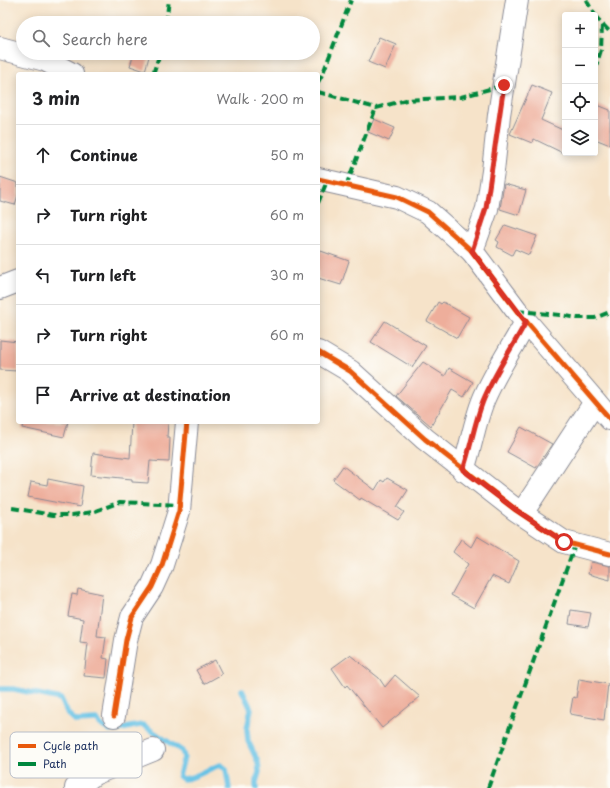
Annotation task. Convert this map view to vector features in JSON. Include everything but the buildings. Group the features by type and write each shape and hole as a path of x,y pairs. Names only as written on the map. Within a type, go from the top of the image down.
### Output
{"street":[{"path":"472,251 486,208 493,171 499,115 518,0"},
{"path":"0,48 16,52"},
{"path":"45,60 68,72"},
{"path":"320,179 397,197 428,212 472,251 526,322 610,419"},
{"path":"0,288 16,282"},
{"path":"463,470 470,449 476,421 484,400 526,322"},
{"path":"320,353 350,371 425,439 463,470 522,513 564,542 610,554"},
{"path":"522,513 595,402"},
{"path":"114,716 126,640 132,617 152,587 162,565 179,511 187,424"},
{"path":"142,754 153,750"},
{"path":"76,788 89,778"}],"waterway":[{"path":"0,689 14,689 61,699 68,714 76,721 97,720 107,729 117,730 143,725 182,751 184,757 179,776 183,779 193,777 221,765 226,769 229,788"},
{"path":"242,690 251,709 247,729 248,741 258,762 259,772 256,788"}],"marked path":[{"path":"167,16 169,0"},
{"path":"320,78 351,0"},
{"path":"586,0 593,12"},
{"path":"598,19 610,32"},
{"path":"598,60 601,50 602,25"},
{"path":"154,72 158,60"},
{"path":"320,93 376,108 406,100 461,97 504,85"},
{"path":"346,186 376,108"},
{"path":"320,198 327,181"},
{"path":"517,311 577,318 595,318 610,312"},
{"path":"12,508 53,515 72,515 93,512 120,502 180,505"},
{"path":"488,788 575,545"}],"cycle path":[{"path":"320,179 397,197 428,212 472,251 517,311 610,419"},
{"path":"320,353 350,371 425,439 516,510 564,542 610,554"},
{"path":"114,716 126,640 132,617 152,587 162,565 179,511 187,424"}],"route":[{"path":"504,85 493,171 486,208 472,251 526,322 495,377 484,400 476,421 470,449 463,470 516,510 564,542"}]}
